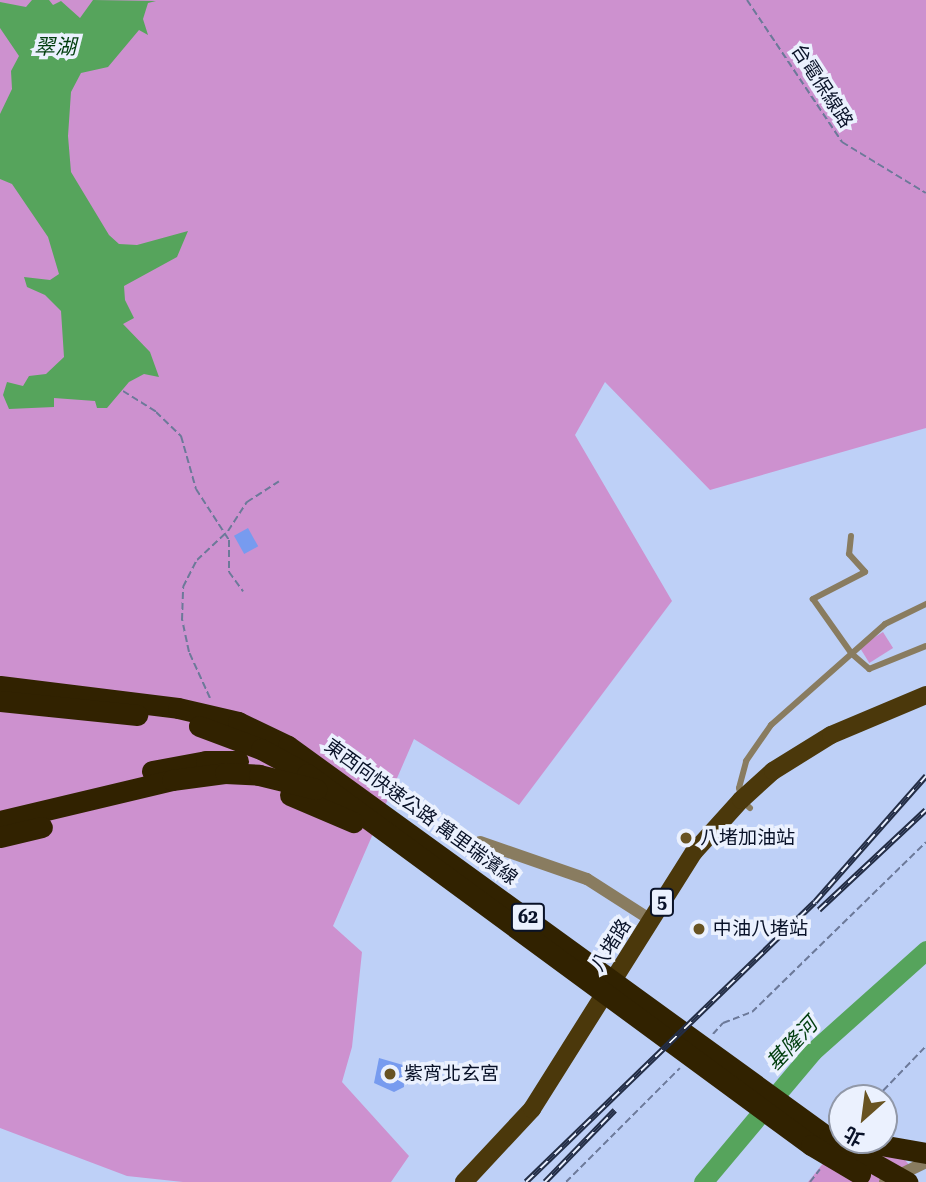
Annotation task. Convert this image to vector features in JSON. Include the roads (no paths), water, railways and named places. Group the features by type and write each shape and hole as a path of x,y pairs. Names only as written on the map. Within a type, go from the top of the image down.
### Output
{"highway":[{"path":"0,675 81,693"},
{"name":"東西向快速公路 萬里瑞濱線","path":"0,685 81,693 208,728 278,757 539,943 811,1145 874,1182"},
{"name":"東西向快速公路 萬里瑞濱線","path":"0,701 126,706 239,722 317,762 829,1138 907,1182"},
{"path":"0,808 67,796 178,765 228,760 306,773 362,793 884,1182"},
{"path":"0,821 172,780 225,773 259,775 314,788 388,814 828,1126"},
{"path":"0,837 168,794 236,787 296,796 350,820 539,943"},
{"path":"898,1148 926,1153"}],"main road":[{"name":"八堵路","path":"482,1182 542,1115 704,859 773,771 831,735 926,695"},
{"name":"八堵路","path":"464,1182 532,1109 694,852 745,804 780,780 837,745 926,708"}],"street":[{"path":"480,842 587,879 652,920"},
{"path":"884,1182 926,1162"}],"lane":[{"path":"851,536 849,554 865,572 814,599 852,654 869,669 926,646"},
{"path":"745,804 739,788 746,761 771,725 886,624 926,604"}],"water":[{"name":"翠湖","path":"32,0 49,0 53,5 61,1 80,18 93,0 156,1 148,3 143,19 148,35 139,30 108,67 81,73 71,92 68,136 71,172 109,235 119,244 137,245 188,231 177,257 124,286 125,300 134,318 123,324 150,352 159,377 144,374 129,382 107,408 97,408 95,401 54,398 54,407 9,409 3,395 7,382 23,386 29,376 46,374 64,357 61,311 45,295 27,287 24,277 50,280 59,274 48,237 12,184 0,179 0,114 12,89 11,71 19,56 0,28 0,2 26,7"}],"waterway":[{"name":"基隆河","path":"703,1182 812,1052 926,950"}],"railway":[{"path":"526,1182 815,902 926,776"},
{"path":"819,910 926,810"},
{"path":"545,1182 615,1110"}],"place":[{"name":"八堵加油站","path":"686,838"},
{"name":"中油八堵站","path":"699,929"},
{"name":"紫宵北玄宮","path":"390,1074"}]}
